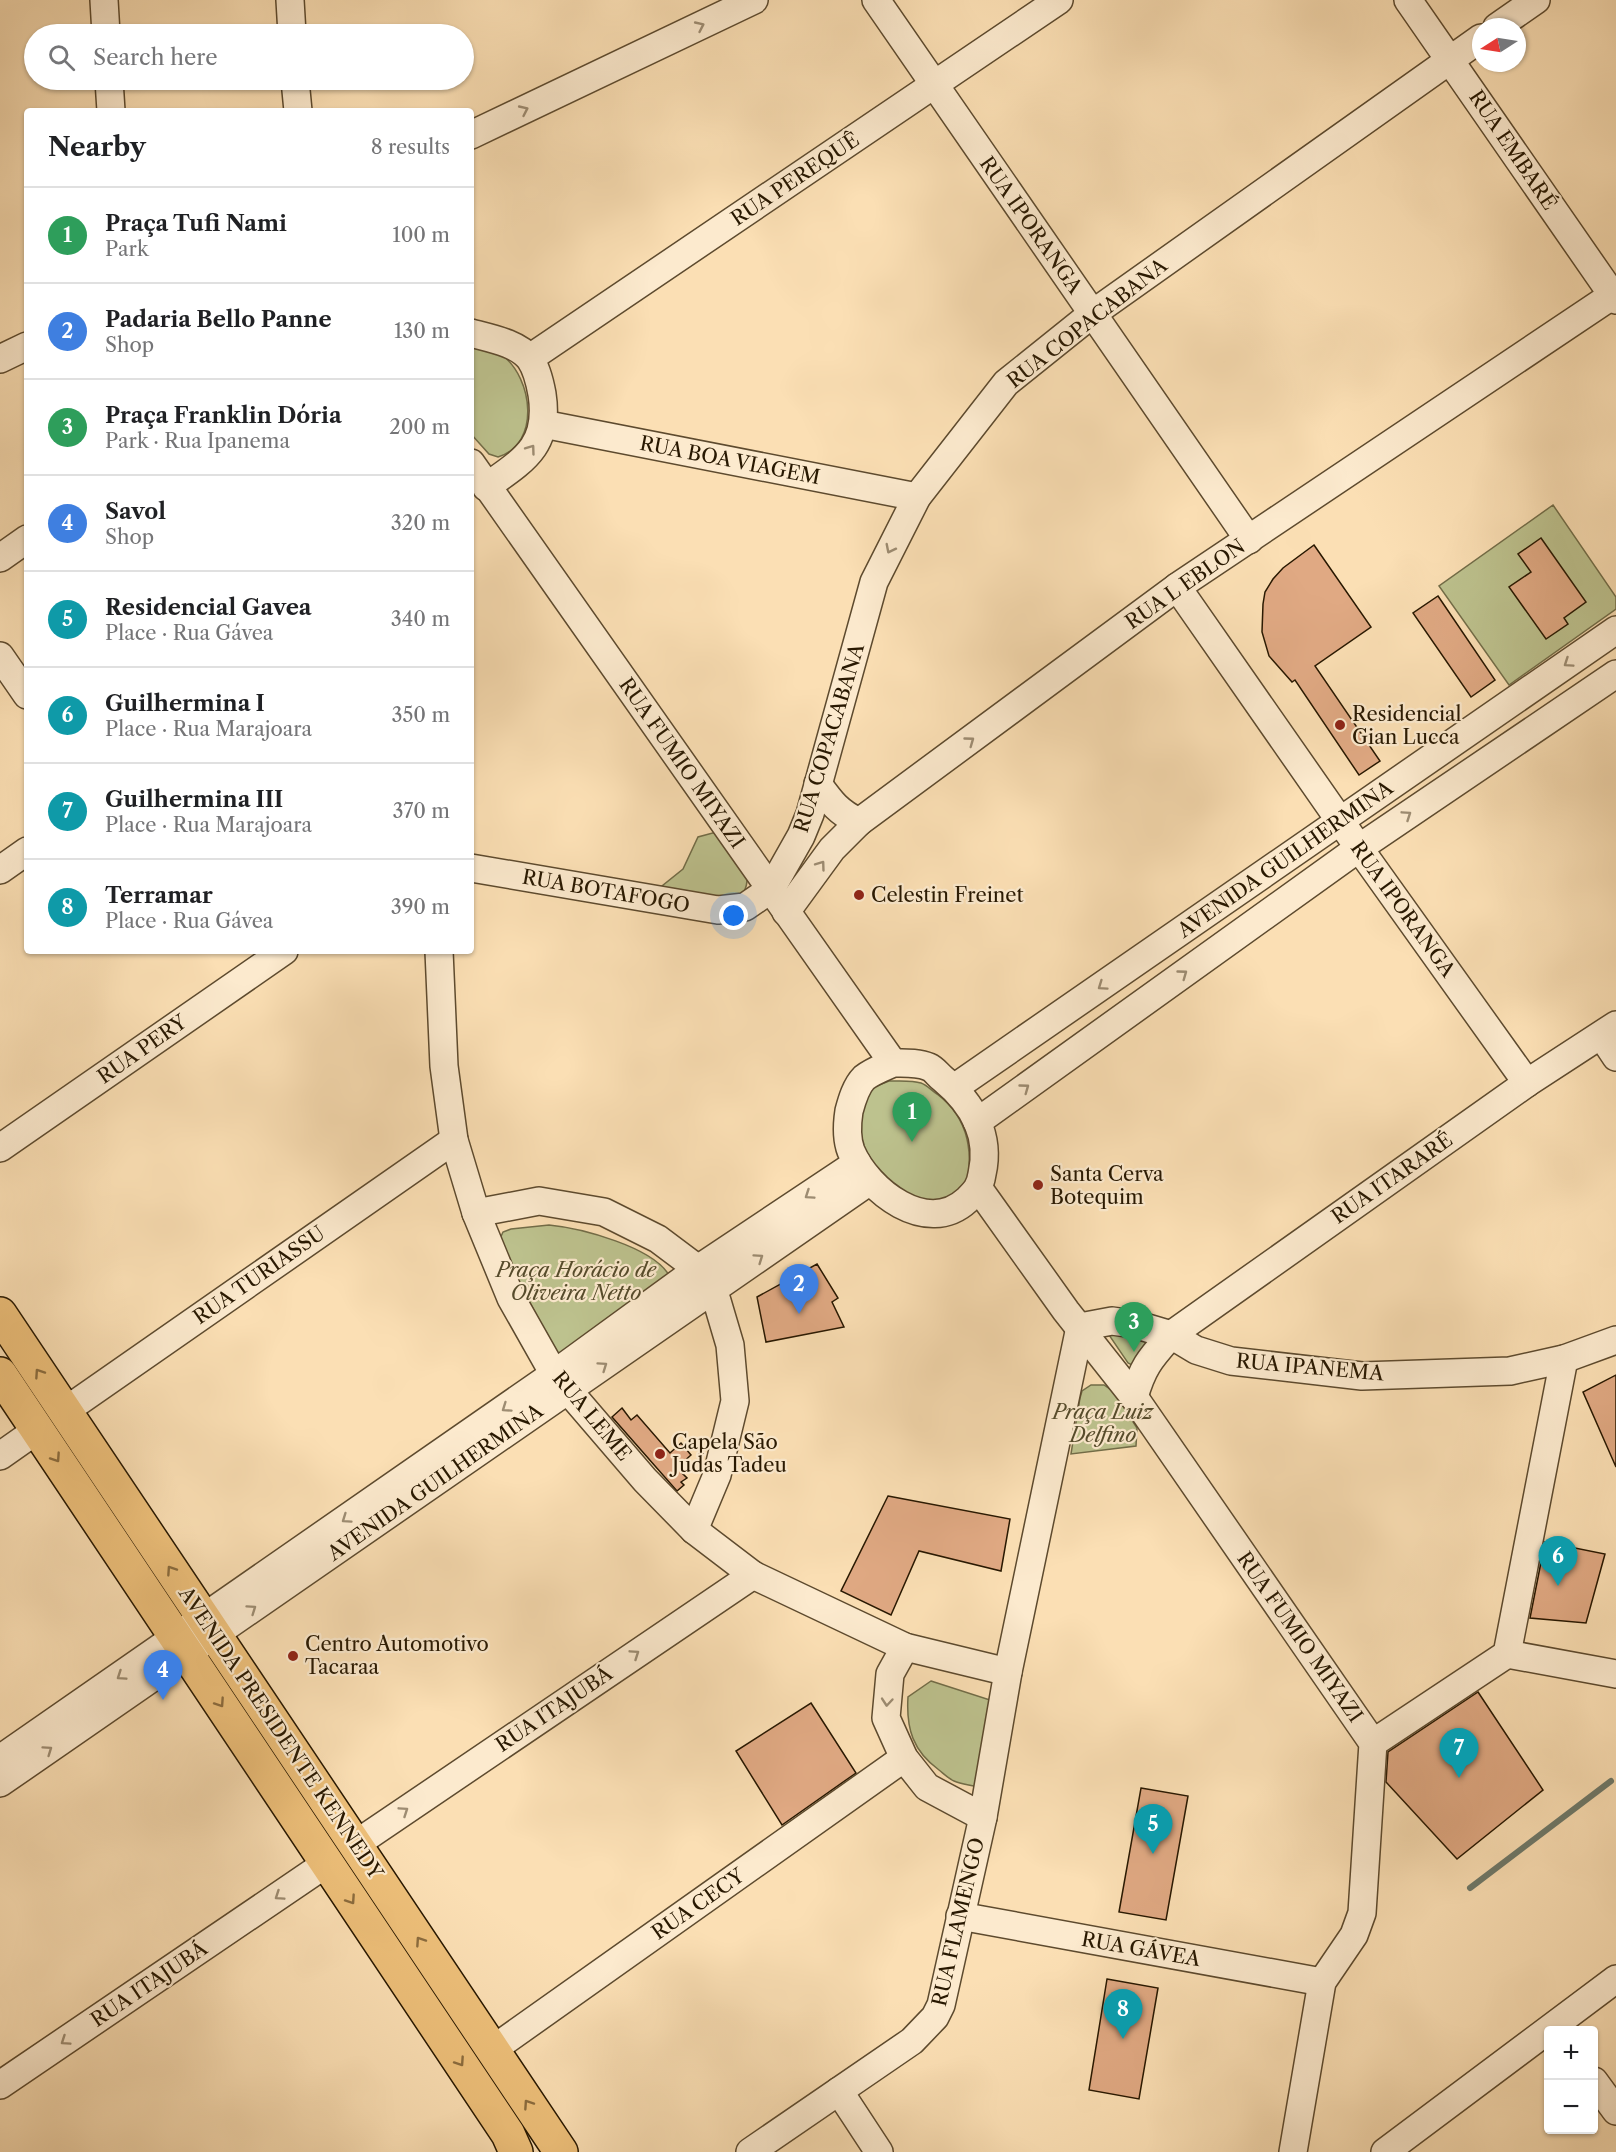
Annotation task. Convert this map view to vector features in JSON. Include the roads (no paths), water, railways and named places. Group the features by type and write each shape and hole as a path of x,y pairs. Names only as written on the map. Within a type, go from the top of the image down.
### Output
{"main road":[{"name":"AVENIDA PRESIDENTE KENNEDY","path":"0,1314 561,2152"},
{"name":"AVENIDA PRESIDENTE KENNEDY","path":"0,1374 508,2134 516,2152"}],"street":[{"path":"104,0 105,24"},
{"path":"290,0 291,24"},
{"path":"474,134 754,0"},
{"name":"RUA IPORANGA","path":"876,0 1249,540"},
{"name":"RUA PEREQUÊ","path":"530,358 1059,0"},
{"name":"RUA EMBARÉ","path":"1408,0 1615,296"},
{"path":"1510,18 1536,0"},
{"name":"RUA COPACABANA","path":"771,889 801,836 810,814 874,582 917,496 1006,383 1092,314 1472,44"},
{"path":"110,90 111,108"},
{"path":"296,90 298,108"},
{"name":"RUA L EBLON","path":"786,912 832,849 859,822 1178,587 1615,296"},
{"path":"474,334 514,347 530,358 539,379 542,398 543,424 536,444 522,461 486,486"},
{"path":"0,359 24,347"},
{"name":"RUA BOA VIAGEM","path":"543,424 917,496"},
{"name":"RUA FUMIO MIYAZI","path":"474,468 892,1063"},
{"path":"0,558 24,541"},
{"name":"RUA IPORANGA","path":"1178,587 1340,822 1527,1083"},
{"name":"AVENIDA GUILHERMINA","path":"954,1088 1616,630"},
{"path":"0,656 24,691"},
{"name":"AVENIDA GUILHERMINA","path":"977,1122 1359,848 1616,674"},
{"path":"818,784 839,811 859,822"},
{"path":"0,870 24,853"},
{"name":"RUA BOTAFOGO","path":"474,869 718,910 745,907 771,889"},
{"name":"RUA PERY","path":"0,1148 280,954"},
{"name":"RUA LEME","path":"440,954 444,1066 454,1140 476,1213 511,1298 561,1382 645,1480 694,1530 753,1575 905,1647 1008,1672"},
{"name":"RUA ITARARÉ","path":"1134,1397 1141,1372 1171,1335 1527,1083 1611,1039"},
{"path":"892,1063 911,1063 929,1067 954,1088 968,1104 985,1147 979,1189 959,1207 938,1214 919,1213 893,1201 864,1172 850,1149 846,1125 852,1098 865,1078 892,1063"},
{"name":"RUA TURIASSU","path":"65,1411 454,1140"},
{"name":"AVENIDA GUILHERMINA","path":"0,1784 209,1626 705,1280 864,1172"},
{"name":"RUA FUMIO MIYAZI","path":"979,1189 1134,1397 1373,1743 1362,1913 1354,1935 1322,1982 1293,2152"},
{"path":"476,1213 538,1201 604,1212 658,1239 705,1280 717,1301 730,1345 735,1401 717,1475 694,1530"},
{"name":"RUA IPANEMA","path":"1080,1327 1112,1321 1134,1324 1171,1335 1196,1350 1231,1361 1362,1376 1510,1371 1564,1359 1616,1340"},
{"name":"RUA FLAMENGO","path":"750,2152 912,2041 935,2017 941,2005 983,1817 1008,1672 1080,1327"},
{"path":"1507,1654 1564,1359"},
{"path":"0,1456 37,1430"},
{"name":"RUA ITAJUBÁ","path":"356,1844 753,1575"},
{"name":"AVENIDA GUILHERMINA","path":"0,1759 182,1646"},
{"path":"905,1647 890,1674 886,1719 904,1758 927,1787 983,1817"},
{"path":"1373,1743 1507,1654 1616,1674"},
{"name":"RUA CECY","path":"492,2050 904,1758"},
{"name":"RUA ITAJUBÁ","path":"0,2085 327,1863"},
{"name":"RUA GÁVEA","path":"960,1916 1322,1982"},
{"path":"1558,2026 1616,1979"},
{"path":"1385,2152 1544,2036"},
{"path":"1598,2087 1616,2110"},
{"path":"839,2091 879,2152"}],"waterway":[{"path":"1470,1888 1611,1781"}],"place":[{"name":"Residencial Gian Lucca","path":"1340,725"},
{"name":"Celestin Freinet","path":"859,895"},
{"name":"Praça Tufi Nami","path":"912,1142"},
{"name":"Santa Cerva Botequim","path":"1038,1185"},
{"name":"Padaria Bello Panne","path":"799,1314"},
{"name":"Praça Franklin Dória","path":"1134,1352"},
{"name":"Capela São Judas Tadeu","path":"660,1454"},
{"name":"Guilhermina I","path":"1558,1586"},
{"name":"Centro Automotivo Tacaraa","path":"293,1656"},
{"name":"Savol","path":"163,1700"},
{"name":"Guilhermina III","path":"1459,1778"},
{"name":"Residencial Gavea","path":"1153,1854"},
{"name":"Terramar","path":"1123,2039"}],"park label":[{"name":"Praça Horácio de Oliveira Netto","path":"576,1282"},
{"name":"Praça Luiz Delfino","path":"1103,1424"}]}
